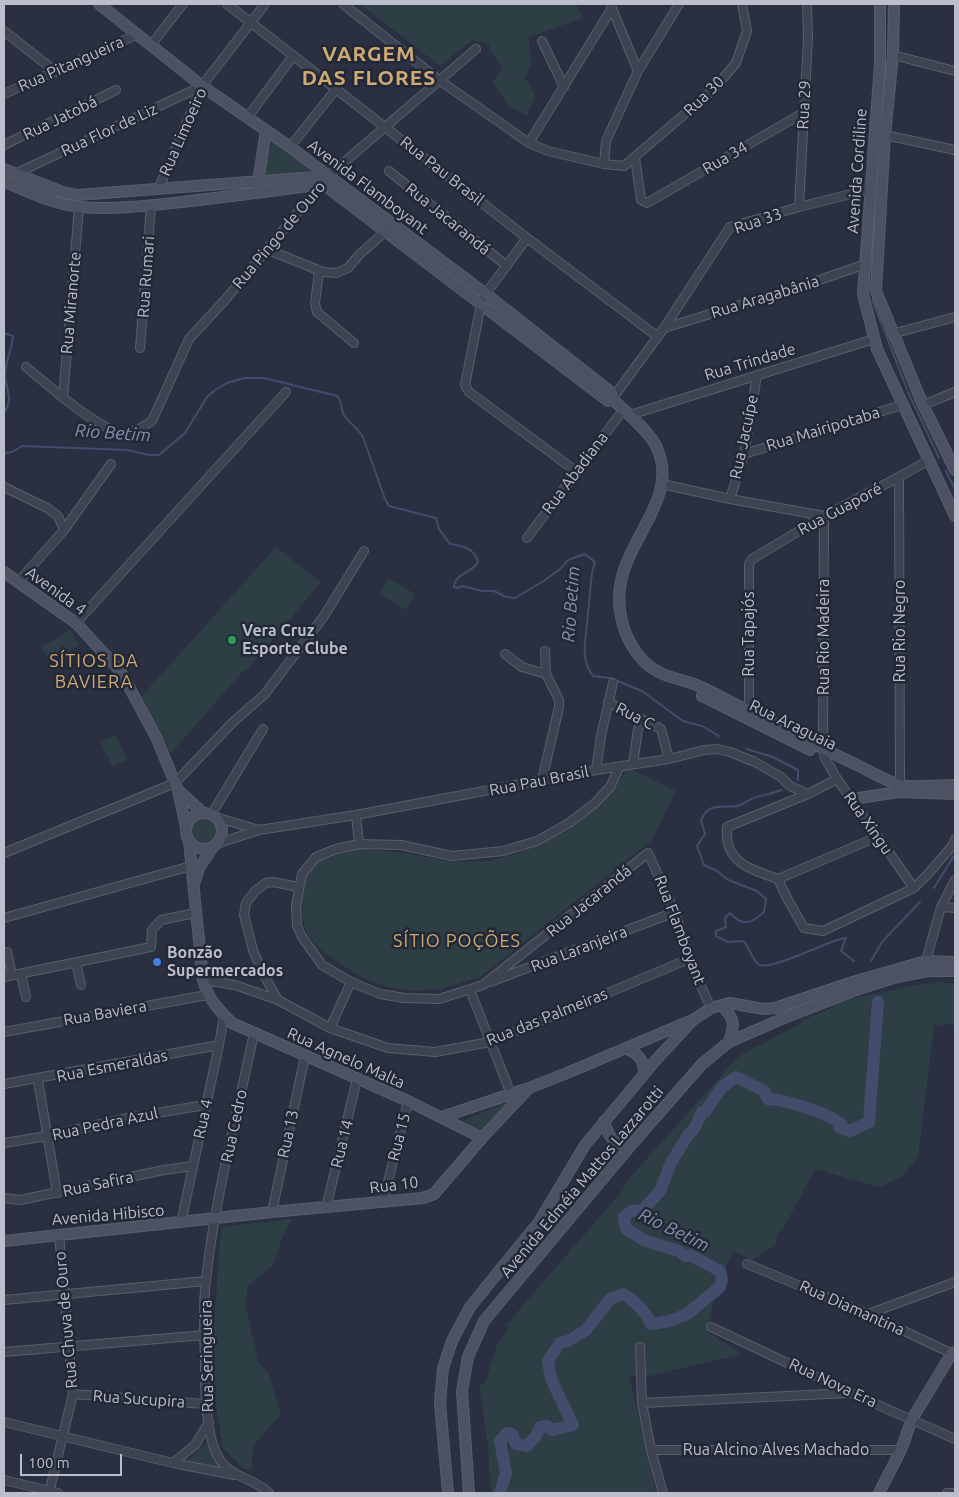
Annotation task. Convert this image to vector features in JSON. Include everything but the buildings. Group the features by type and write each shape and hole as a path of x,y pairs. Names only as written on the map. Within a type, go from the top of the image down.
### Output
{"street":[{"path":"151,44 183,4"},
{"name":"Rua Pau Brasil","path":"227,4 527,238 658,336"},
{"name":"Rua Limoeiro","path":"158,190 202,86 265,4"},
{"path":"343,4 439,80 529,143 548,151 604,164 606,141 638,71 679,4"},
{"name":"Rua 30","path":"604,164 624,166 714,89 736,63 746,31 742,4"},
{"name":"Rua 29","path":"799,207 808,38 807,4"},
{"name":"Avenida Cordiline","path":"880,4 880,64 863,294 876,338 877,349 955,516"},
{"name":"Avenida Cordiline","path":"894,4 893,55 885,135 876,291 890,334 923,405 954,465"},
{"name":"Avenida Flamboyant","path":"101,5 202,86 290,147 385,232 608,401 612,399"},
{"path":"529,143 611,6"},
{"path":"611,6 638,71"},
{"path":"4,31 56,72"},
{"name":"Rua Pitangueira","path":"4,94 138,34"},
{"path":"542,41 564,87"},
{"name":"Rua Pingo de Ouro","path":"63,398 111,431 122,435 139,429 152,421 190,339 326,180 384,126 476,49"},
{"path":"893,55 955,71"},
{"path":"247,118 293,56"},
{"name":"Rua Flor de Liz","path":"15,174 202,86"},
{"path":"290,147 336,89"},
{"name":"Rua Jatobá","path":"4,145 116,90"},
{"name":"Rua 34","path":"635,157 642,200 647,203 803,112"},
{"path":"261,193 258,182 266,131"},
{"path":"885,135 955,150"},
{"path":"4,169 77,195 258,182 326,180"},
{"name":"Rua Jacarandá","path":"389,171 507,266"},
{"path":"4,182 63,204 79,207 151,205 261,193 326,180"},
{"name":"Avenida Flamboyant","path":"326,180 393,224 612,393 612,399 627,412 655,444 661,458 662,484 654,509 622,573 619,589 623,625"},
{"name":"Rua 33","path":"612,399 664,328 730,227 871,189"},
{"name":"Rua Rumari","path":"140,348 151,205"},
{"name":"Rua Miranorte","path":"63,398 79,207"},
{"path":"266,249 319,270 336,273 348,268 358,255 393,224"},
{"path":"527,238 486,294 481,304 465,381 467,389 577,472"},
{"name":"Rua Aragabânia","path":"664,328 796,288 866,264"},
{"path":"319,270 315,304 317,312 354,344"},
{"path":"876,338 955,317"},
{"name":"Rua Trindade","path":"627,412 757,375 876,338"},
{"path":"26,367 63,398"},
{"name":"Rua Jacuípe","path":"730,499 744,454 757,375"},
{"path":"76,622 286,392"},
{"path":"923,405 955,392"},
{"name":"Rua Mairipotaba","path":"744,454 902,405"},
{"name":"Rua Abadiana","path":"527,538 577,472 627,412"},
{"name":"Rua Guaporé","path":"752,559 824,516 929,460"},
{"path":"18,582 64,530 111,464"},
{"name":"Rua Rio Negro","path":"900,477 900,789"},
{"path":"662,484 730,499 824,516"},
{"path":"4,487 48,508 58,516 64,530"},
{"name":"Rua Rio Madeira","path":"824,516 824,753"},
{"path":"4,853 177,787 233,722 264,695 324,616 364,551"},
{"name":"Rua Tapajós","path":"749,710 749,564 752,559"},
{"name":"Avenida 4","path":"4,572 76,622 121,672 156,737 177,787 186,827"},
{"name":"Rua Araguaia","path":"623,625 629,641 648,665 676,680 688,689 900,789"},
{"path":"542,780 560,707 559,700 546,674 545,651"},
{"path":"504,654 522,667 546,674"},
{"name":"Rua Araguaia","path":"676,680 691,683 749,710 824,753"},
{"path":"596,770 613,682"},
{"name":"Rua C","path":"608,702 661,730 669,759"},
{"path":"633,764 638,728 646,721"},
{"path":"210,815 263,729"},
{"name":"Rua Pau Brasil","path":"214,846 259,830 356,815 596,770 619,768 669,759 704,750 717,749 730,752 764,766 781,776 790,786 808,794"},
{"name":"Rua Xingu","path":"824,753 837,779 914,888"},
{"name":"Rua Jacarandá","path":"619,768 610,787 595,803 569,823 537,841 504,852 452,856 401,845 360,844 336,849 316,857 302,874 298,887 296,906 297,926 302,937 322,965 351,982 380,994 404,998 439,999 483,985 648,853"},
{"path":"837,779 808,794 727,827 726,835 732,855 748,867 778,879 804,928 824,931 914,888 928,874 955,839"},
{"path":"852,799 900,789 955,785"},
{"name":"Avenida 4","path":"177,787 210,815"},
{"path":"900,789 955,794"},
{"path":"4,918 199,864 203,860 219,840 222,830 218,820 210,815 194,816 186,827 186,835 189,841 202,849 214,846"},
{"name":"Rua Pau Brasil","path":"210,815 259,830"},
{"path":"356,815 360,844"},
{"path":"778,879 877,837"},
{"path":"189,841 195,913 203,980 207,995"},
{"name":"Rua Flamboyant","path":"648,853 675,912 689,959 715,1007"},
{"path":"193,890 197,873 203,860"},
{"path":"926,961 941,906 955,880"},
{"path":"278,1000 262,972 253,950 244,915 246,903 255,891 266,883 273,882 298,887"},
{"path":"941,906 955,908"},
{"name":"Rua Laranjeira","path":"483,985 675,912"},
{"path":"7,952 8,976 21,974 151,947 152,930 160,920 195,913"},
{"name":"Rua das Palmeiras","path":"203,980 235,985 278,1000 330,1028 388,1048 435,1052 490,1042 689,959"},
{"path":"715,1007 730,1003 763,1009 775,1008 895,973 926,961 955,962"},
{"path":"76,962 81,985"},
{"path":"895,973 955,971"},
{"path":"21,974 26,998"},
{"path":"330,1028 351,982"},
{"name":"Avenida Edméia Mattos Lazzarotti","path":"469,1493 462,1392 468,1357 484,1321 632,1144 702,1064 729,1042 859,984"},
{"path":"470,990 511,1094"},
{"name":"Rua Agnelo Malta","path":"207,995 232,1023 408,1101 482,1138"},
{"name":"Rua Baviera","path":"4,1032 207,995"},
{"path":"715,1007 722,1006 733,1020 734,1026 729,1042"},
{"name":"Avenida Edméia Mattos Lazzarotti","path":"448,1493 440,1403 443,1368 452,1341 470,1307 539,1222 585,1145 604,1121 696,1018 715,1007"},
{"name":"Rua 4","path":"181,1223 224,1016"},
{"path":"442,1117 529,1088 627,1049 696,1018"},
{"name":"Rua Cedro","path":"215,1219 254,1034"},
{"name":"Rua Esmeraldas","path":"4,1084 38,1080 219,1045"},
{"path":"627,1049 638,1054 642,1059 644,1074"},
{"name":"Rua 13","path":"272,1212 305,1056"},
{"path":"38,1080 57,1193"},
{"name":"Rua 14","path":"326,1208 357,1080"},
{"name":"Rua 10","path":"215,1219 423,1198 434,1194 482,1138 529,1088"},
{"name":"Rua 15","path":"383,1202 408,1101"},
{"name":"Rua Pedra Azul","path":"4,1143 47,1136 133,1117 205,1106"},
{"path":"604,1121 608,1134 616,1142 622,1145 632,1144"},
{"name":"Rua Safira","path":"4,1198 20,1200 164,1170 192,1166"},
{"name":"Avenida Hibisco","path":"4,1241 215,1219"},
{"name":"Rua Seringueira","path":"215,1219 206,1282 205,1404 214,1447 220,1460 234,1475 264,1488 269,1493"},
{"name":"Rua Chuva de Ouro","path":"50,1492 73,1394 59,1234"},
{"name":"Rua Diamantina","path":"747,1264 868,1314 954,1353"},
{"path":"4,1300 206,1282"},
{"path":"868,1314 955,1282"},
{"name":"Rua Nova Era","path":"711,1327 851,1393 955,1439"},
{"path":"4,1352 205,1335"},
{"path":"640,1348 642,1403 663,1493"},
{"path":"879,1493 900,1450 912,1419 954,1353"},
{"path":"642,1403 851,1393"},
{"name":"Rua Sucupira","path":"73,1394 205,1404"},
{"path":"4,1422 234,1475"},
{"path":"173,1462 195,1445 209,1422"},
{"name":"Rua Alcino Alves Machado","path":"652,1450 900,1450"},
{"path":"4,1480 58,1493"},
{"path":"947,1493 955,1493"}],"shaded area":[{"path":"360,4 576,4 583,18 529,37 531,65 525,78 535,95 527,116 510,106 492,83 503,67 490,51 489,43 472,40 440,66"},
{"path":"272,140 313,170 264,175"},
{"name":"Vera Cruz Esporte Clube","path":"276,547 321,582 247,670 245,669 171,753 141,697"},
{"path":"388,578 415,594 406,610 379,594"},
{"path":"70,630 79,645 50,662 41,647"},
{"path":"116,735 127,760 112,766 101,742"},
{"path":"628,768 676,791 652,840 480,977 440,989 413,991 389,987 365,979 350,970 323,952 307,934 300,910 300,896 305,874 324,856 341,850 362,848 453,862 490,861 519,853 567,831 609,794"},
{"path":"204,817 214,821 218,831 214,841 204,845 194,841 190,831 194,821"},
{"path":"938,982 955,984 955,1024 934,1025 918,1157 903,1176 879,1187 815,1169 782,1231 779,1231 775,1245 752,1260 733,1251 716,1289 707,1332 743,1354 649,1376 629,1376 656,1493 491,1493 488,1447 479,1385 485,1383 497,1345 509,1328 506,1325 623,1190 626,1182 739,1056 798,1025 811,1016 846,1000"},
{"path":"507,1102 481,1133 460,1122"},
{"path":"292,1219 282,1238 273,1265 248,1286 245,1303 258,1362 268,1372 281,1415 254,1444 251,1471 242,1467 223,1448 216,1405 213,1344 221,1227"},
{"path":"208,1441 221,1468 187,1461"}],"waterway":[{"path":"885,4 885,44"},
{"path":"882,109 885,66"},
{"path":"872,238 872,281"},
{"path":"873,296 873,302 907,389"},
{"name":"Rio Betim","path":"4,333 13,336 5,370 9,403 4,413"},
{"name":"Rio Betim","path":"4,453 12,452 22,446 128,450 149,455 159,455 185,433 207,397 227,383 244,378 264,378 337,396 344,415 363,437 389,506 436,518 439,529 450,544 467,548 476,557 478,562 472,569 457,579 454,587 463,586 482,591 494,591 506,597 515,598 545,580 560,569 568,560 585,554 595,562 592,573 585,648 585,656 590,672 593,676 610,678 642,691 683,721 702,726 719,736"},
{"path":"908,392 939,458"},
{"path":"946,471 955,489"},
{"name":"Rio Betim","path":"746,749 773,757 798,770 798,780"},
{"name":"Rio Betim","path":"781,790 751,799 743,804 712,808 704,814 701,820 705,834 697,846 704,865 717,871 728,880 757,891 766,899 764,912 751,921 743,922 730,913 725,918 726,927 716,931 716,936 728,942 744,941 756,962 764,966 785,961 846,938 841,951 854,961"},
{"path":"934,888 955,854"},
{"path":"871,961 882,942 920,902"},
{"name":"Rio Betim","path":"500,1493 506,1473 500,1441 507,1433 512,1434 516,1444 527,1446 536,1436 540,1427 547,1426 552,1430 573,1425 551,1379 548,1361 560,1343 568,1341 586,1330 610,1299 623,1294 639,1307 651,1324 670,1321 687,1314 720,1287 722,1280 720,1271 690,1255 685,1256 679,1251 646,1241 626,1229 624,1217 631,1211 643,1210 660,1191 671,1163 688,1135 694,1129 702,1112 705,1112 722,1087 736,1077 764,1091 768,1099 795,1104 816,1111 841,1124 839,1127 850,1131 869,1122 878,1002"}],"place":[{"name":"Vera Cruz Esporte Clube","path":"232,640"},
{"name":"Bonzão Supermercados","path":"157,962"}],"district":[{"name":"VARGEM DAS FLORES","path":"369,66"},
{"name":"SÍTIOS DA BAVIERA","path":"94,671"},
{"name":"SÍTIO POÇÕES","path":"457,941"}]}
